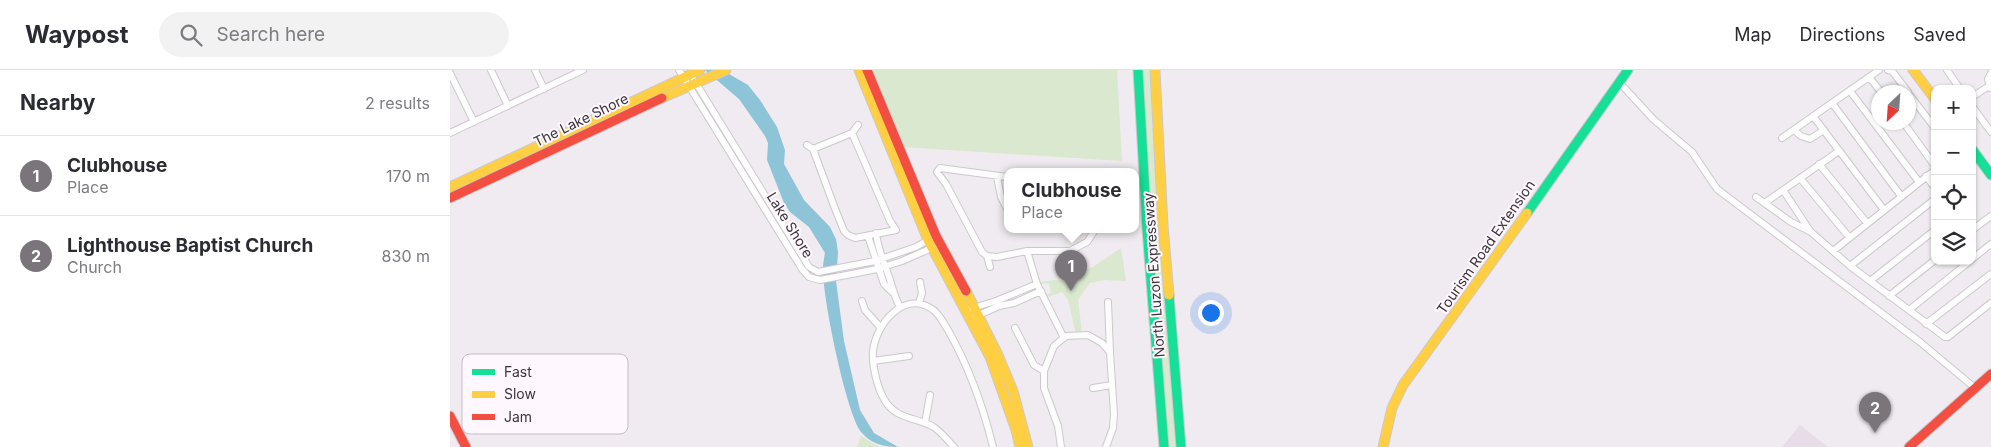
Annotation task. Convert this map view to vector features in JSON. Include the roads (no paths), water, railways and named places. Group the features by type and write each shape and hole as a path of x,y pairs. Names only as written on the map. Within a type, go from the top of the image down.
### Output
{"main road":[{"name":"The Lake Shore","path":"450,198 691,84 726,70"},
{"path":"859,70 934,242 1013,391 1028,447"},
{"path":"867,70 934,242"},
{"name":"North Luzon Expressway","path":"1138,70 1147,229 1164,447"},
{"name":"North Luzon Expressway","path":"1155,70 1164,226 1181,447"},
{"name":"Tourism Road Extension","path":"1383,447 1392,408 1403,385 1628,70"},
{"path":"1913,70 1931,94"},
{"path":"1919,70 1931,86"},
{"name":"The Lake Shore","path":"450,187 690,72"},
{"path":"1976,146 1991,166"},
{"path":"1976,154 1991,174"},
{"path":"972,313 990,357 1016,430 1020,447"},
{"path":"1909,447 1991,374"},
{"path":"450,416 466,447"}],"street":[{"path":"490,70 508,106"},
{"path":"535,70 544,89"},
{"path":"450,133 583,70"},
{"path":"1782,138 1879,70"},
{"path":"1888,70 1892,71 1902,85"},
{"path":"1947,70 1957,85"},
{"path":"450,72 474,122"},
{"name":"Lake Shore","path":"690,72 691,84 805,274 817,279"},
{"path":"1976,95 1990,87 1988,79 1991,73"},
{"path":"1870,77 1876,85"},
{"path":"1620,83 1653,119 1692,152 1717,189 1920,342 1976,388"},
{"name":"Lake Shore","path":"691,84 809,267 816,272 875,261 934,242"},
{"path":"1850,90 1919,182"},
{"path":"1832,103 1901,196"},
{"path":"1916,103 1931,123"},
{"path":"1976,111 1991,132"},
{"path":"1813,116 1884,210"},
{"path":"852,133 890,222 896,230 855,238 844,231 810,147 852,133 858,125"},
{"path":"1794,130 1801,136 1810,139 1824,130"},
{"path":"1909,130 1931,160"},
{"path":"1766,202 1839,151"},
{"path":"1819,164 1867,223"},
{"path":"1004,177 953,171 943,168 938,170 938,175 946,184 982,252 988,256 997,257 1027,251 1070,251 1088,242 1093,233"},
{"path":"946,184 953,171"},
{"path":"1834,251 1931,173"},
{"path":"1926,176 1931,183"},
{"path":"997,177 1004,203"},
{"path":"1800,178 1849,237"},
{"path":"1783,190 1811,232"},
{"path":"1756,197 1766,202 1791,222 1811,232 1850,266 1947,338 1991,303"},
{"path":"1850,266 1931,202"},
{"path":"1976,226 1991,216"},
{"path":"1870,281 1931,233"},
{"path":"876,234 877,246 892,292 900,307"},
{"path":"868,236 884,284 892,292"},
{"path":"816,272 817,279 878,269 911,258 934,242"},
{"path":"1976,256 1991,244"},
{"path":"1027,251 1037,284 1064,338"},
{"path":"988,256 990,266"},
{"path":"1889,296 1931,263"},
{"path":"1909,310 1965,265"},
{"path":"1926,324 1991,274"},
{"path":"919,303 922,293 920,282"},
{"path":"972,313 1037,284"},
{"path":"998,303 1014,303 1041,291"},
{"path":"862,301 864,310 880,327"},
{"path":"1106,447 1113,428 1114,414 1108,302"},
{"path":"954,447 936,429 925,423 901,416 883,398 873,361 874,343 880,327 900,307 919,303 938,313 970,373 986,414 993,447"},
{"path":"1015,328 1034,365 1044,370"},
{"path":"1061,447 1058,426 1044,388 1046,361 1054,346 1069,336 1088,335 1102,343 1110,352"},
{"path":"873,361 909,356"},
{"path":"1093,388 1112,386"},
{"path":"925,423 930,395"}],"water":[{"path":"705,70 722,70 748,85 760,100 777,127 785,150 784,164 804,200 830,227 836,239 838,252 836,281 844,341 860,410 874,433 898,447 873,442 861,432 849,402 836,353 826,303 823,266 825,253 809,227 790,212 784,203 767,160 768,143 765,136 739,99"}],"place":[{"name":"Clubhouse","path":"1071,291"},
{"name":"Lighthouse Baptist Church","path":"1875,433"}]}
